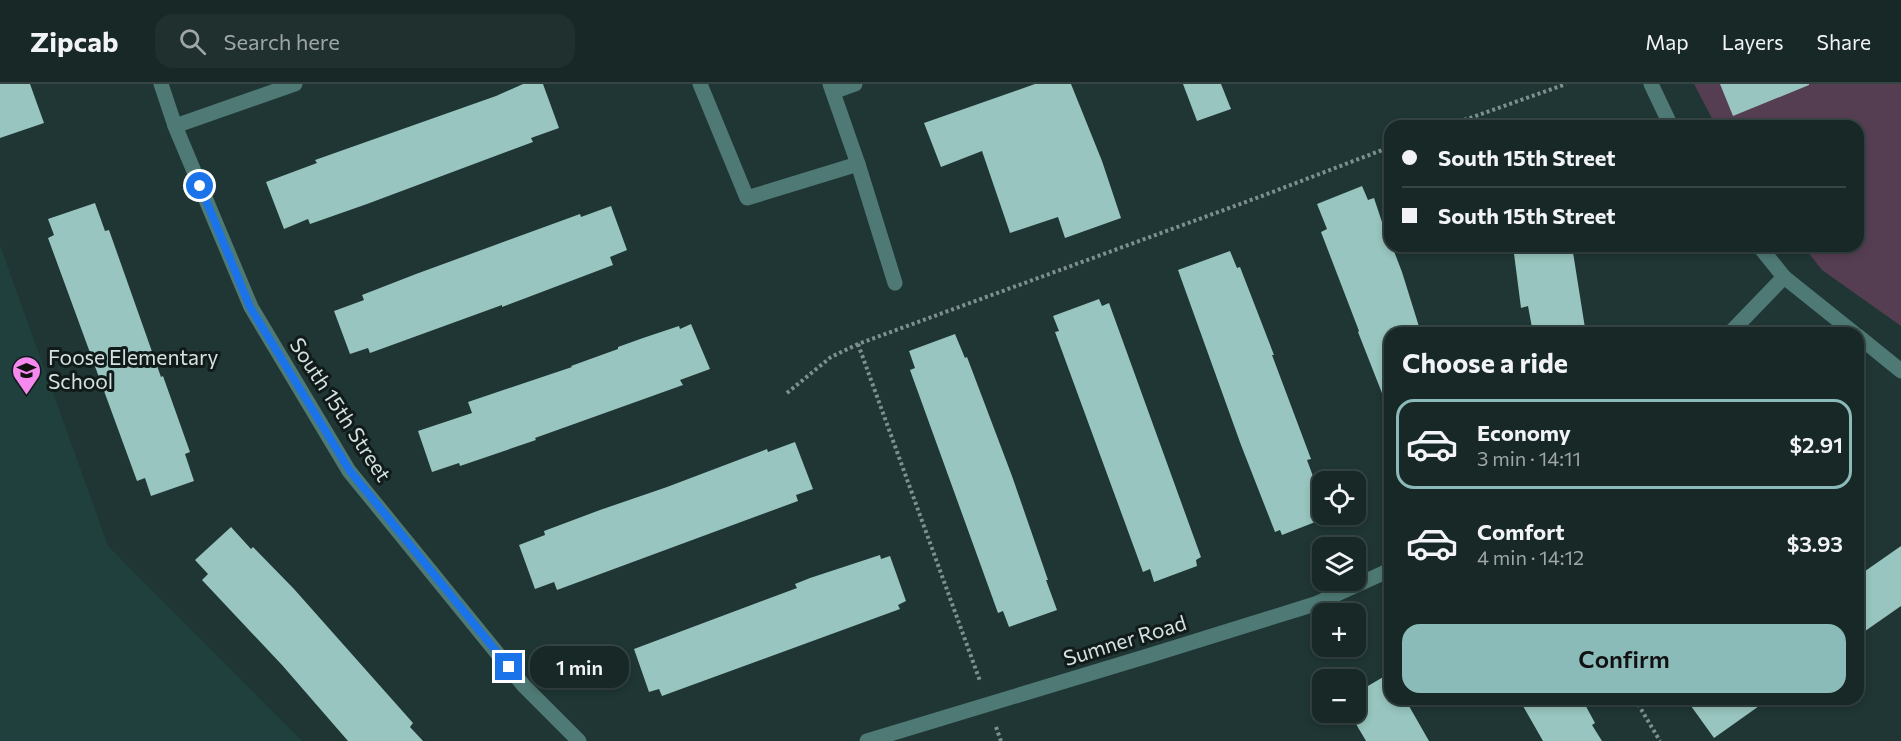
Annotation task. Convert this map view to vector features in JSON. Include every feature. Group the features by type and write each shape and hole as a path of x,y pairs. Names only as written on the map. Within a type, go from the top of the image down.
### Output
{"street":[{"name":"South 15th Street","path":"161,84 174,126 250,307 350,471 524,686 579,741"},
{"path":"174,126 295,84"},
{"path":"700,84 747,198 858,164"},
{"path":"855,84 832,88 895,283"},
{"path":"1652,84 1668,120"},
{"path":"1764,252 1785,277 1847,327"},
{"path":"1736,327 1785,277"},
{"path":"1864,341 1901,371"},
{"name":"Sumner Road","path":"867,741 1315,604 1384,573"}],"path":[{"path":"1464,120 1566,84"},
{"path":"787,393 831,357 858,344 1384,149"},
{"path":"858,344 1000,741"},
{"path":"1639,705 1660,741"}],"shaded area":[{"path":"1694,84 1901,84 1901,326 1822,270 1808,252 1864,252 1864,120 1713,120"},
{"name":"Foose Elementary School","path":"0,245 108,546 302,741 0,741"}],"building":[{"path":"0,84 30,84 44,123 0,138"},
{"path":"523,84 543,84 559,128 531,138 533,142 367,204 310,224 308,219 284,229 266,182 317,163 315,160 496,96"},
{"path":"1035,84 1071,84 1102,161 1121,218 1065,238 1058,217 1010,233 982,151 941,167 924,123"},
{"path":"1183,84 1221,84 1231,109 1197,121"},
{"path":"1720,84 1809,84 1809,85 1733,116"},
{"path":"1362,186 1368,200 1374,198 1384,228 1384,252 1394,252 1402,272 1419,327 1384,327 1384,398 1321,232 1327,229 1317,204"},
{"path":"95,203 105,231 109,230 190,452 185,454 194,481 151,496 145,478 137,481 48,238 54,235 48,219"},
{"path":"611,206 627,250 610,257 613,265 370,353 368,348 350,354 334,311 364,300 362,295 580,214 581,217"},
{"path":"1230,251 1237,268 1240,267 1311,459 1307,460 1312,473 1312,523 1282,535 1280,530 1275,532 1178,270"},
{"path":"1514,252 1573,252 1585,327 1532,327 1528,306 1521,308"},
{"path":"1099,299 1102,306 1109,303 1201,557 1196,560 1197,566 1154,582 1150,569 1143,572 1055,332 1059,331 1053,316"},
{"path":"691,324 710,369 680,380 683,385 535,438 536,440 460,466 459,463 432,472 418,431 472,413 468,402 572,367 643,338"},
{"path":"955,334 965,358 967,357 1012,476 1057,610 1009,627 1003,611 998,613 910,370 915,368 909,351"},
{"path":"795,442 813,489 796,495 798,501 557,590 554,582 535,589 519,545 545,535 544,531 600,510 767,449 768,452"},
{"path":"231,527 294,589 413,723 410,727 423,741 348,741 282,665 202,580 208,574 195,560"},
{"path":"1901,546 1901,606 1864,632 1864,572"},
{"path":"880,555 881,559 890,556 906,601 898,605 900,609 662,696 659,689 649,692 634,649 797,588 795,584 810,578"},
{"path":"1384,677 1384,705 1408,705 1429,741 1366,741 1356,724 1366,723 1366,687"},
{"path":"1522,705 1585,705 1595,723 1592,725 1602,741 1543,741"},
{"path":"1690,705 1761,705 1714,738"}],"place":[{"name":"Foose Elementary School","path":"27,396"}],"route":[{"path":"200,186 250,307 350,471 509,667"}]}
